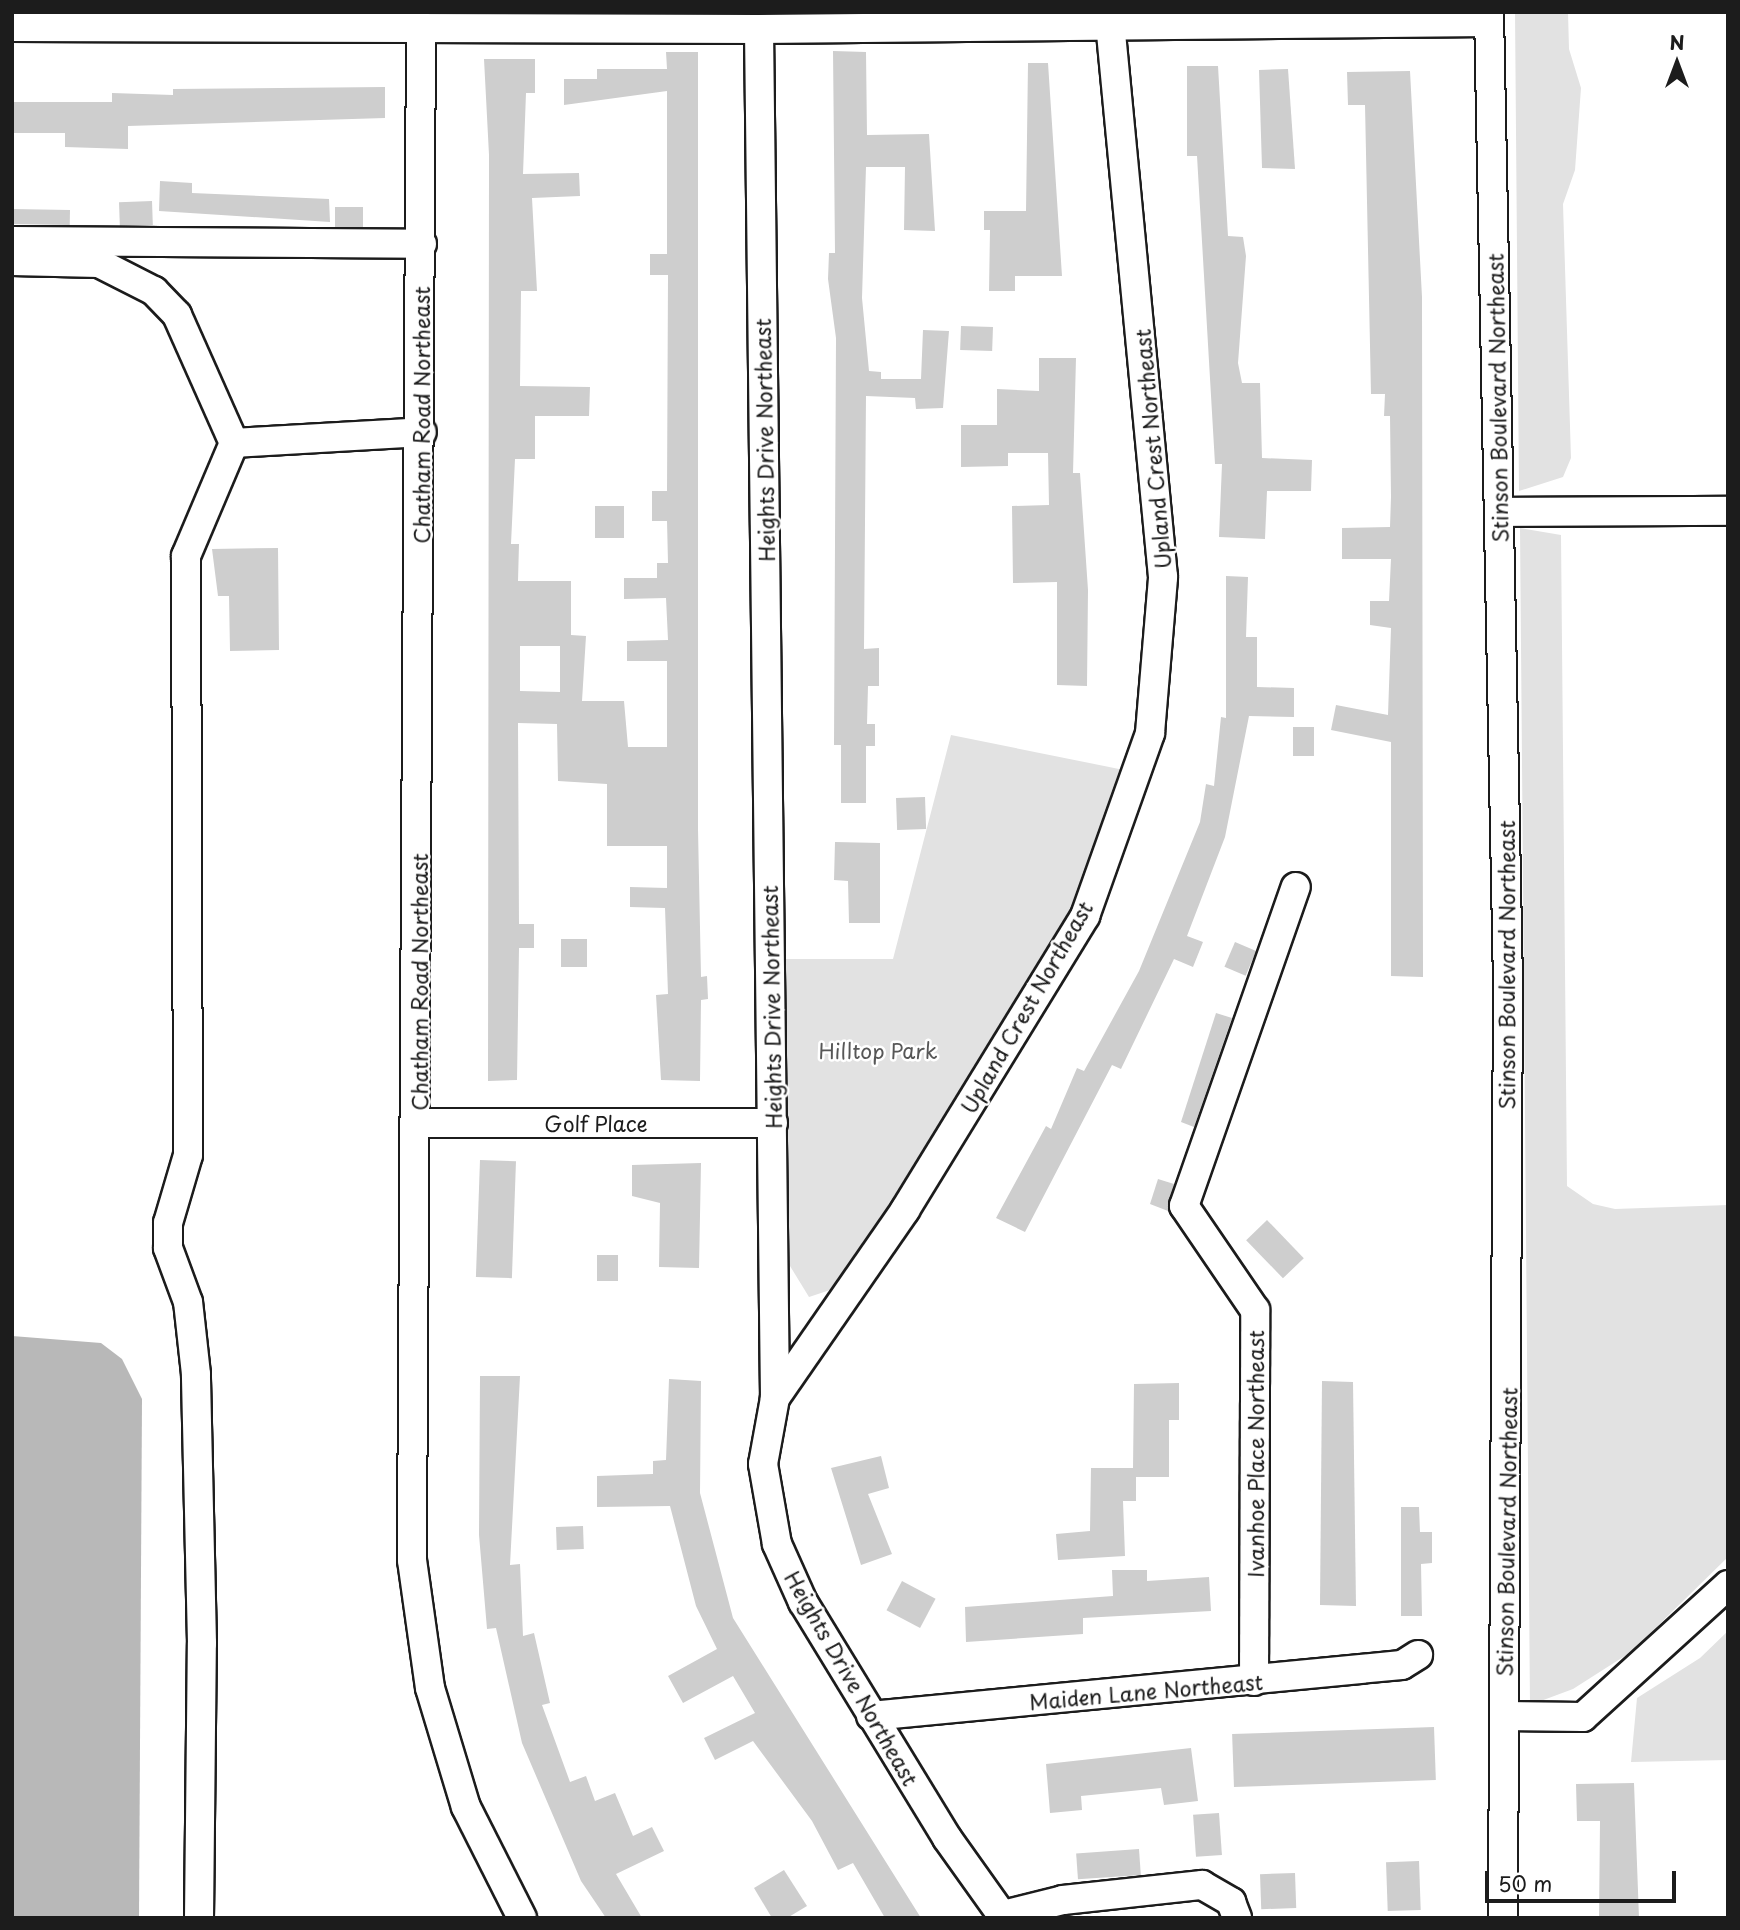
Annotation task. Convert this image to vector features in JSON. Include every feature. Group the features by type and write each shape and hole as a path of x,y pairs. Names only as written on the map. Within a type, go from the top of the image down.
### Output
{"street":[{"path":"12,27 78,19 760,30 1112,20 1489,17"},
{"name":"Stinson Boulevard Northeast","path":"1489,17 1508,984 1503,1918"},
{"name":"Upland Crest Northeast","path":"775,1398 905,1210 1085,916 1150,733 1163,577 1112,20"},
{"name":"Chatham Road Northeast","path":"421,26 422,432 418,1124 412,1560 430,1688 466,1807 522,1918"},
{"name":"Heights Drive Northeast","path":"760,30 775,1398 763,1464 777,1544 871,1716 1003,1916"},
{"path":"12,242 422,244"},
{"path":"12,261 99,263 154,290 177,315 234,443 186,556 188,1155 168,1223 168,1248 188,1302 195,1374 202,1643 199,1918"},
{"path":"234,443 422,432"},
{"path":"1499,512 1728,511"},
{"name":"Ivanhoe Place Northeast","path":"1254,1681 1255,1310 1184,1206 1296,887"},
{"name":"Golf Place","path":"418,1124 773,1123"},
{"path":"1504,1716 1583,1717 1728,1585"},
{"name":"Maiden Lane Northeast","path":"871,1716 1402,1665 1418,1655"},
{"path":"1003,1916 1063,1899 1202,1885 1231,1902 1237,1918"}],"green space":[{"path":"1515,12 1568,12 1569,49 1581,88 1575,170 1563,204 1571,458 1563,477 1519,491"},
{"path":"1520,528 1561,535 1567,1186 1593,1204 1615,1209 1728,1205 1728,1557 1631,1652 1573,1689 1530,1705"},
{"name":"Hilltop Park","path":"951,735 1124,770 1072,906 839,1287 809,1297 790,1266 783,959 893,959"},
{"path":"1728,1631 1728,1760 1631,1762 1637,1698 1700,1658"}],"shaded area":[{"path":"12,1336 101,1343 122,1359 142,1399 139,1918 12,1918"}],"building":[{"path":"833,51 866,52 867,135 929,134 935,231 904,230 905,167 866,167 862,298 869,371 881,372 881,379 921,379 923,330 949,331 943,408 916,409 915,398 866,396 864,649 879,648 879,686 868,686 867,724 875,724 875,746 866,746 866,803 841,803 841,745 834,745 836,338 828,279 829,253 835,253"},
{"path":"666,52 698,52 698,829 701,977 707,976 708,999 701,1000 700,1081 661,1080 656,995 668,994 665,908 630,907 630,887 667,888 667,846 607,846 607,784 558,781 557,724 518,723 519,924 534,924 534,948 519,948 517,1080 488,1081 489,155 484,59 535,59 535,93 526,93 523,174 579,173 580,196 532,198 537,291 521,291 520,386 590,387 589,416 535,416 535,459 515,459 511,544 519,544 518,581 571,581 571,635 586,636 582,701 624,701 628,747 667,747 667,661 627,661 627,641 668,640 666,598 624,599 624,578 657,578 657,563 668,563 667,521 652,521 652,491 667,491 668,275 650,275 650,254 667,254 667,91 564,105 564,79 597,79 597,69 667,69","holes":["520,646 560,646 560,692 520,691"]},
{"path":"1028,63 1048,63 1062,276 1015,276 1015,291 989,291 990,230 984,230 984,211 1026,211"},
{"path":"1187,66 1218,66 1228,236 1243,237 1246,256 1238,363 1242,383 1260,383 1262,458 1312,460 1311,491 1267,491 1265,539 1219,537 1222,464 1215,464 1197,156 1187,156"},
{"path":"1288,69 1295,169 1262,168 1259,70"},
{"path":"1410,71 1422,297 1423,977 1391,976 1391,742 1331,730 1336,705 1388,715 1391,628 1370,625 1370,601 1389,601 1391,559 1342,559 1342,528 1390,527 1391,497 1390,416 1384,416 1385,394 1371,394 1365,105 1348,105 1347,72"},
{"path":"385,87 385,118 128,126 128,149 65,147 65,133 12,133 12,102 112,102 112,93 173,95 173,89"},
{"path":"160,181 192,183 192,193 329,199 330,222 159,211"},
{"path":"152,201 153,225 120,226 119,202"},
{"path":"335,207 363,207 363,227 335,227"},
{"path":"12,209 70,210 70,225 12,224"},
{"path":"961,326 993,327 992,351 960,350"},
{"path":"1039,358 1076,358 1073,473 1080,473 1088,590 1087,686 1057,685 1057,582 1013,583 1012,506 1049,505 1048,453 1008,453 1008,466 961,467 961,425 997,425 997,389 1039,391"},
{"path":"595,506 624,506 624,538 595,538"},
{"path":"278,548 279,650 230,651 229,596 218,596 212,549"},
{"path":"1226,576 1248,577 1246,637 1257,637 1257,687 1294,688 1294,717 1249,716 1225,837 1187,936 1203,942 1193,967 1174,959 1121,1069 1112,1065 1025,1232 996,1218 1046,1126 1051,1129 1077,1068 1084,1071 1139,971 1200,822 1206,784 1214,786 1221,717 1226,718"},
{"path":"1293,727 1314,727 1314,756 1293,756"},
{"path":"925,797 926,829 897,830 896,798"},
{"path":"835,842 880,843 880,923 849,923 848,881 834,880"},
{"path":"561,939 587,939 587,967 561,967"},
{"path":"1235,942 1256,951 1246,976 1224,967"},
{"path":"1216,1013 1232,1018 1194,1127 1181,1122"},
{"path":"480,1160 516,1161 512,1278 476,1277"},
{"path":"701,1163 699,1268 659,1267 660,1203 632,1196 632,1165"},
{"path":"1158,1179 1174,1184 1168,1211 1150,1204"},
{"path":"1267,1220 1304,1258 1283,1278 1246,1240"},
{"path":"597,1255 618,1255 618,1281 597,1281"},
{"path":"480,1376 520,1376 510,1565 520,1564 523,1636 534,1633 550,1703 542,1705 570,1782 586,1776 595,1801 615,1793 633,1836 652,1827 664,1851 616,1874 642,1918 606,1918 581,1881 522,1743 496,1628 487,1629 479,1535"},
{"path":"669,1379 701,1381 700,1493 733,1618 921,1918 885,1918 853,1863 838,1870 812,1821 753,1741 715,1760 704,1738 755,1713 733,1676 683,1703 668,1676 717,1649 696,1606 670,1506 597,1507 597,1476 653,1474 653,1461 666,1460"},
{"path":"1322,1381 1353,1382 1356,1606 1320,1605"},
{"path":"1179,1383 1179,1420 1169,1420 1169,1477 1136,1477 1136,1501 1123,1501 1125,1556 1058,1560 1056,1534 1090,1531 1091,1468 1133,1468 1134,1384"},
{"path":"881,1456 889,1488 868,1494 892,1554 861,1565 831,1468"},
{"path":"1401,1507 1419,1507 1420,1532 1432,1532 1432,1563 1421,1564 1422,1616 1401,1616"},
{"path":"583,1526 584,1549 557,1550 556,1527"},
{"path":"1112,1570 1147,1570 1147,1581 1209,1577 1211,1611 1083,1618 1083,1634 966,1642 965,1607 1113,1596"},
{"path":"902,1581 936,1599 920,1628 887,1610"},
{"path":"1434,1727 1436,1780 1234,1787 1232,1734"},
{"path":"1191,1748 1198,1801 1164,1805 1161,1788 1081,1796 1082,1810 1050,1813 1046,1764"},
{"path":"1634,1783 1639,1918 1599,1918 1600,1821 1577,1821 1576,1784"},
{"path":"1219,1813 1222,1855 1196,1857 1193,1815"},
{"path":"1139,1849 1141,1875 1078,1879 1076,1853"},
{"path":"1419,1861 1421,1910 1388,1911 1386,1862"},
{"path":"784,1870 807,1906 787,1918 772,1918 754,1888"},
{"path":"1295,1873 1296,1908 1261,1909 1260,1874"}]}
